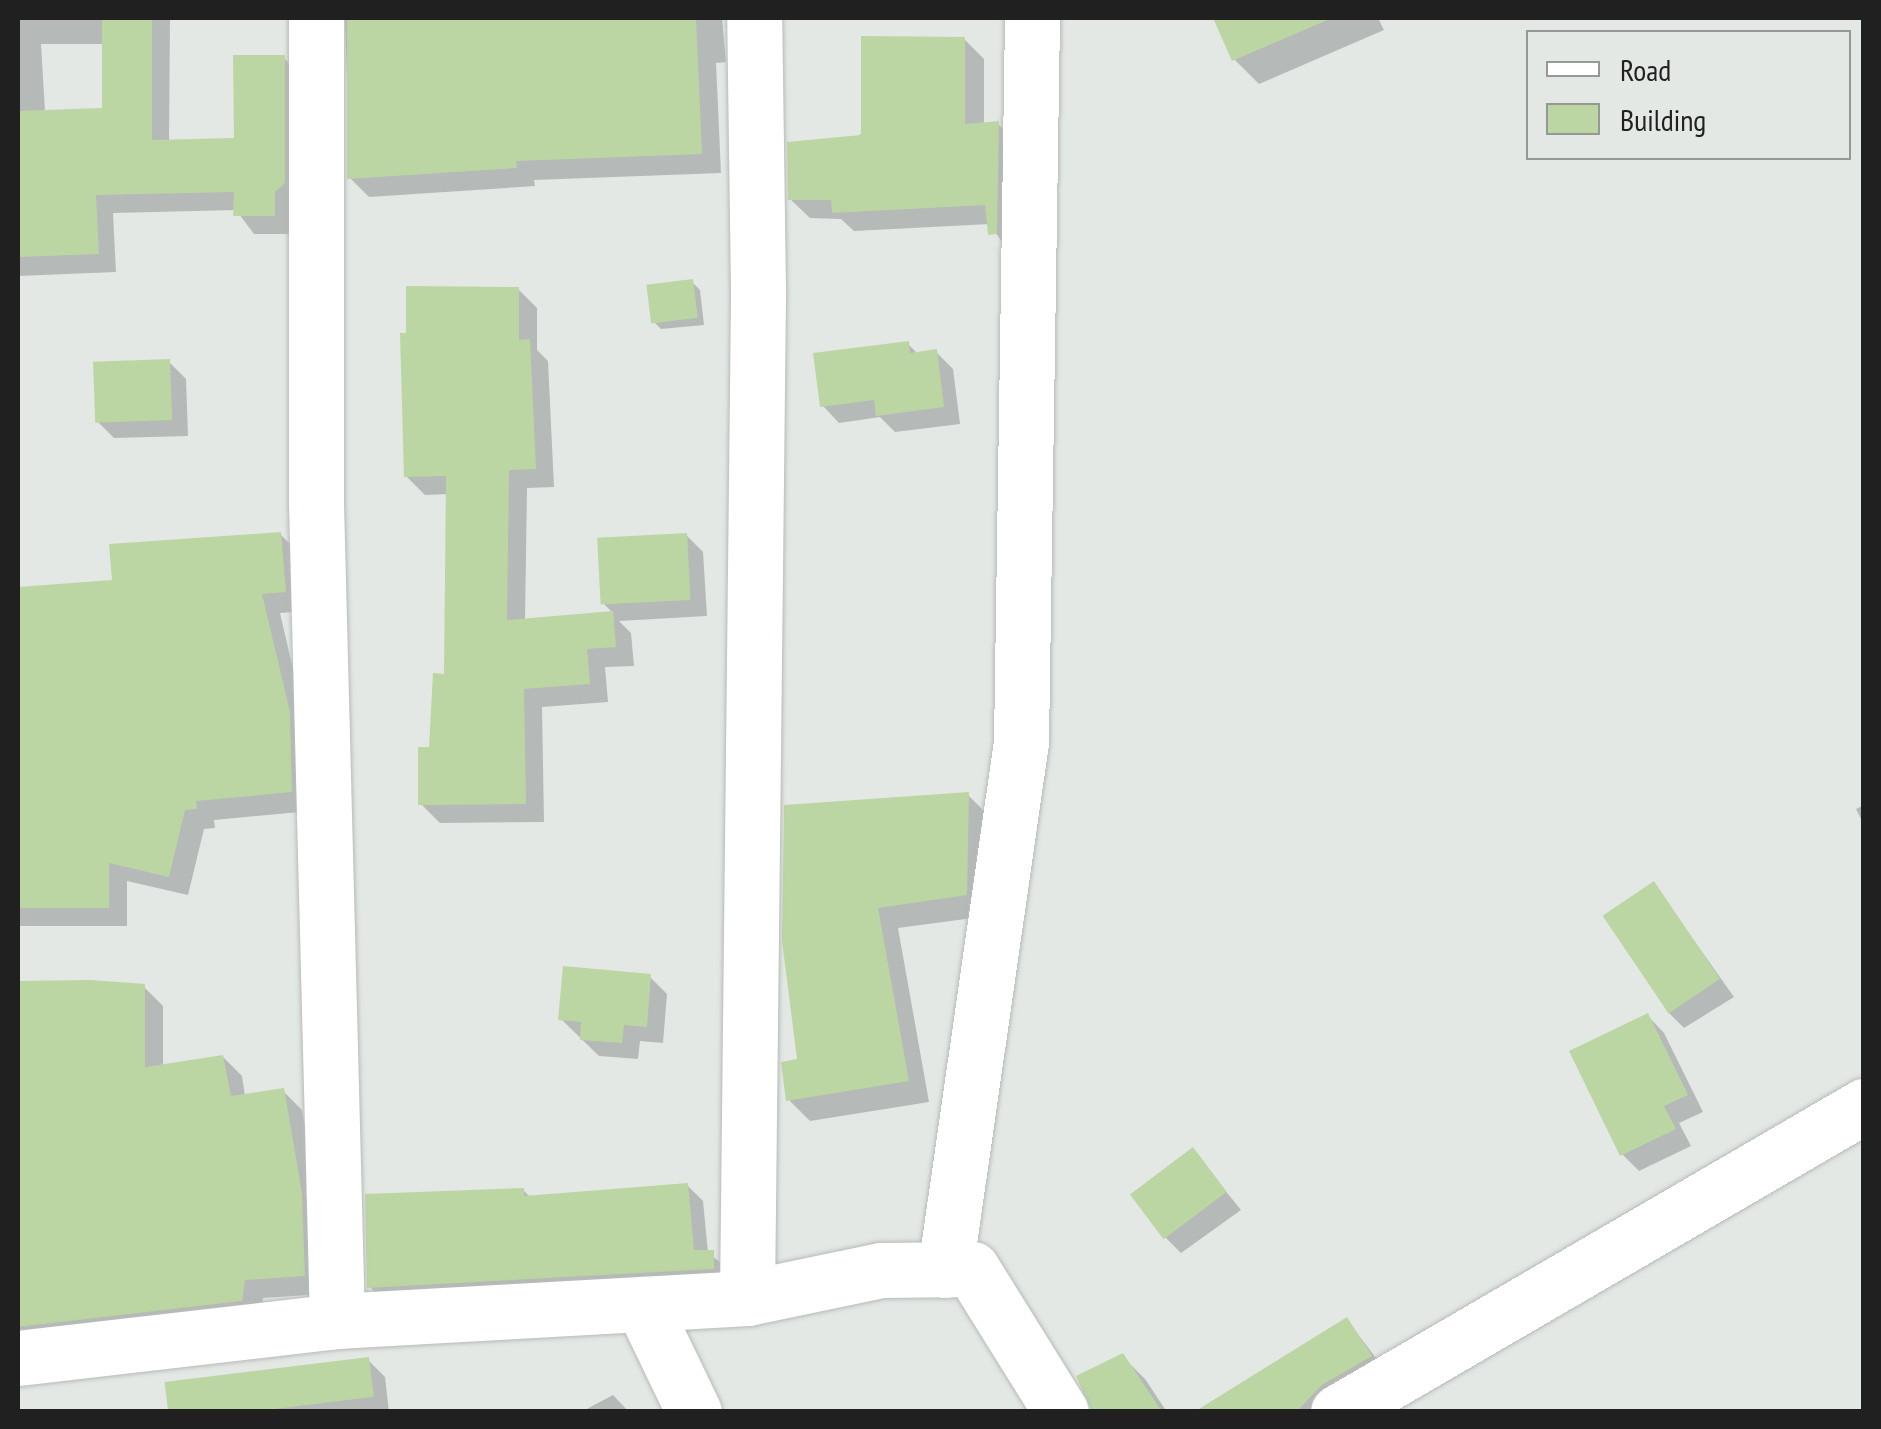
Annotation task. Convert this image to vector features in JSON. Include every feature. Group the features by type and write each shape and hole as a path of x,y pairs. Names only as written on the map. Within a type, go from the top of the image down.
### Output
{"street":[{"path":"316,18 316,502 337,1321"},
{"path":"747,1298 758,290 754,18"},
{"path":"944,1270 1021,742 1032,18"},
{"path":"1338,1412 1864,1106"},
{"path":"18,1358 337,1321 747,1298 882,1270 972,1269 1061,1412"},
{"path":"642,1304 694,1412"}],"building":[{"path":"102,18 152,18 152,140 234,138 233,55 285,55 285,183 275,192 275,216 233,216 234,192 96,195 99,254 18,257 18,111 102,108"},
{"path":"347,18 696,18 702,154 516,161 517,168 347,179"},
{"path":"1213,18 1332,18 1232,61"},
{"path":"861,36 965,37 965,124 999,121 997,234 988,235 985,205 832,213 831,200 788,200 787,142 861,135"},
{"path":"693,279 698,318 651,323 646,285"},
{"path":"406,286 519,287 519,340 530,339 536,469 509,470 507,620 613,611 616,647 587,649 590,684 524,689 526,804 418,805 418,747 429,747 433,673 444,674 446,476 404,477 400,333 406,333"},
{"path":"909,341 910,353 937,349 944,407 876,416 874,400 820,407 813,353"},
{"path":"170,359 172,420 95,423 93,362"},
{"path":"281,532 286,592 262,594 290,712 292,792 196,801 197,809 185,810 169,877 109,863 109,908 18,908 18,587 112,580 109,544"},
{"path":"687,533 691,600 601,605 597,538"},
{"path":"969,792 967,895 878,908 909,1081 786,1101 781,1062 797,1059 782,941 784,805"},
{"path":"1654,881 1720,979 1669,1013 1603,916"},
{"path":"563,966 651,974 647,1027 624,1025 622,1043 580,1040 581,1022 558,1020"},
{"path":"18,981 145,984 145,1067 223,1055 231,1096 284,1088 302,1193 305,1276 245,1280 242,1301 18,1327"},
{"path":"1648,1013 1688,1095 1664,1106 1676,1129 1620,1156 1569,1051"},
{"path":"1193,1147 1227,1192 1164,1239 1130,1195"},
{"path":"688,1183 694,1250 714,1250 714,1269 367,1288 365,1194 524,1188 524,1196"},
{"path":"1347,1317 1372,1356 1322,1385 1296,1412 1194,1412"},
{"path":"1123,1353 1162,1412 1092,1412 1076,1376"},
{"path":"369,1357 374,1397 249,1412 168,1412 165,1382"}]}
